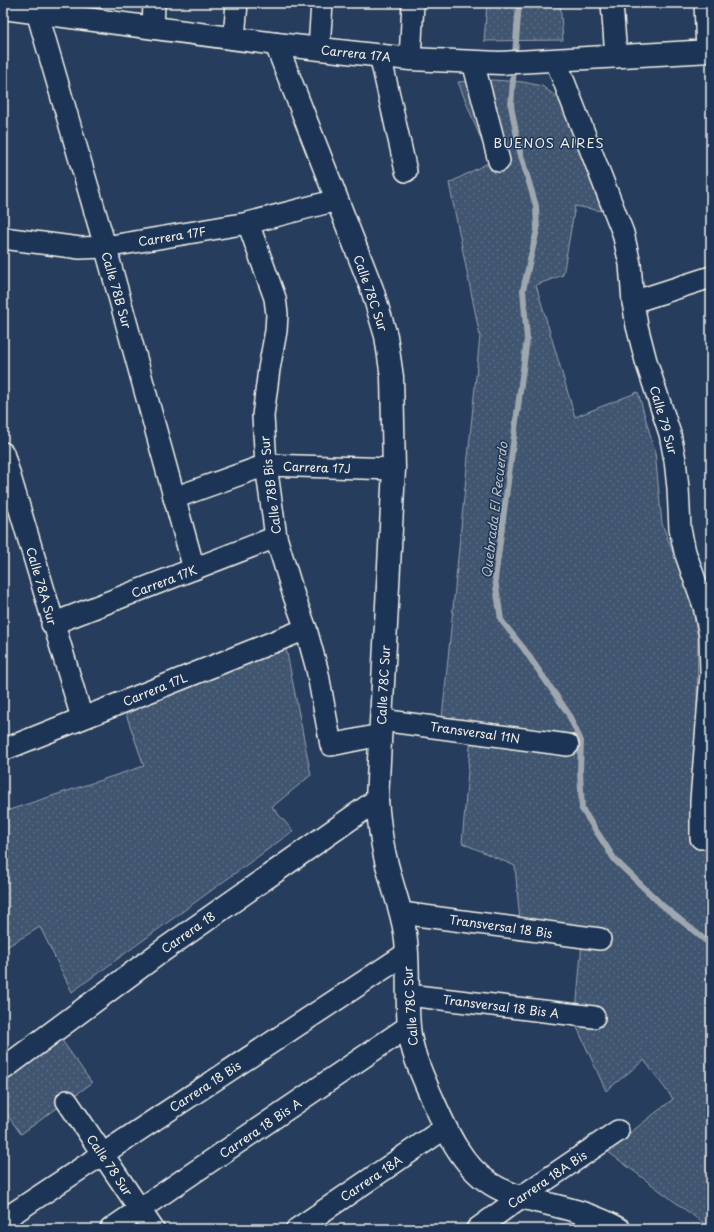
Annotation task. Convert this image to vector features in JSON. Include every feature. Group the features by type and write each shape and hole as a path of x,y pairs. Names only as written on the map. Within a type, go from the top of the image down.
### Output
{"street":[{"path":"153,28 154,3"},
{"path":"234,38 237,3"},
{"path":"318,48 322,3"},
{"path":"410,59 413,3"},
{"path":"612,3 616,57"},
{"path":"705,3 709,51"},
{"name":"Carrera 17A","path":"3,8 37,12 62,9 153,28 410,59 500,63 556,61 709,51"},
{"name":"Calle 78B Sur","path":"37,12 105,247 194,569"},
{"name":"Calle 78C Sur","path":"276,44 372,288 386,336 392,377 394,469 377,800 382,846 401,913 405,934 409,1026 414,1053 419,1069 445,1128 457,1149 467,1162 490,1184 521,1197 585,1214 619,1229"},
{"path":"380,55 406,171"},
{"name":"Calle 79 Sur","path":"556,61 623,233 630,264 633,302 637,326 646,361 670,434 677,481 680,529 685,552 704,606 710,634 711,674 702,801 701,838"},
{"path":"473,62 499,161"},
{"name":"Carrera 17F","path":"3,238 80,248 105,247 248,223 337,200"},
{"name":"Calle 78B Bis Sur","path":"248,223 275,298 277,314 276,331 263,416 266,465 276,537 306,629 317,669 331,745"},
{"path":"633,302 711,276"},
{"name":"Calle 78A Sur","path":"3,454 52,624 82,718"},
{"name":"Carrera 17J","path":"174,498 266,465 394,469"},
{"name":"Carrera 17K","path":"52,624 276,537"},
{"name":"Carrera 17L","path":"3,750 306,629"},
{"name":"Transversal 11N","path":"331,745 381,727 568,745"},
{"name":"Carrera 18","path":"4,1067 162,951 377,800"},
{"name":"Transversal 18 Bis","path":"401,913 600,939"},
{"name":"Carrera 18 Bis","path":"3,1220 407,953"},
{"name":"Transversal 18 Bis A","path":"408,995 594,1017"},
{"name":"Carrera 18 Bis A","path":"112,1229 409,1026"},
{"name":"Calle 78 Sur","path":"67,1101 152,1229"},
{"name":"Carrera 18A","path":"297,1229 445,1128"},
{"name":"Carrera 18A Bis","path":"477,1229 618,1131"}],"shaded area":[{"path":"487,3 560,3 563,40 484,41"},
{"path":"493,80 523,82 542,86 561,100 602,211 575,206 563,275 536,285 575,417 638,392 655,452 662,524 690,595 698,638 695,837 711,839 711,1229 607,1151 673,1099 644,1060 606,1091 575,1023 583,930 520,922 515,866 462,843 472,723 442,719 480,336 449,183 490,162 458,82"},
{"path":"284,638 311,775 272,807 293,831 72,992 40,927 3,949 3,812 144,766 126,714"},
{"path":"61,1039 92,1083 21,1134 3,1109 3,1080"}],"waterway":[{"name":"Quebrada El Recuerdo","path":"519,3 511,106 520,152 536,206 537,230 523,290 527,339 495,579 501,620 524,649 568,713 581,741 580,771 582,809 615,860 662,905 710,944 711,948"}],"district":[{"name":"BUENOS AIRES","path":"549,142"}]}
